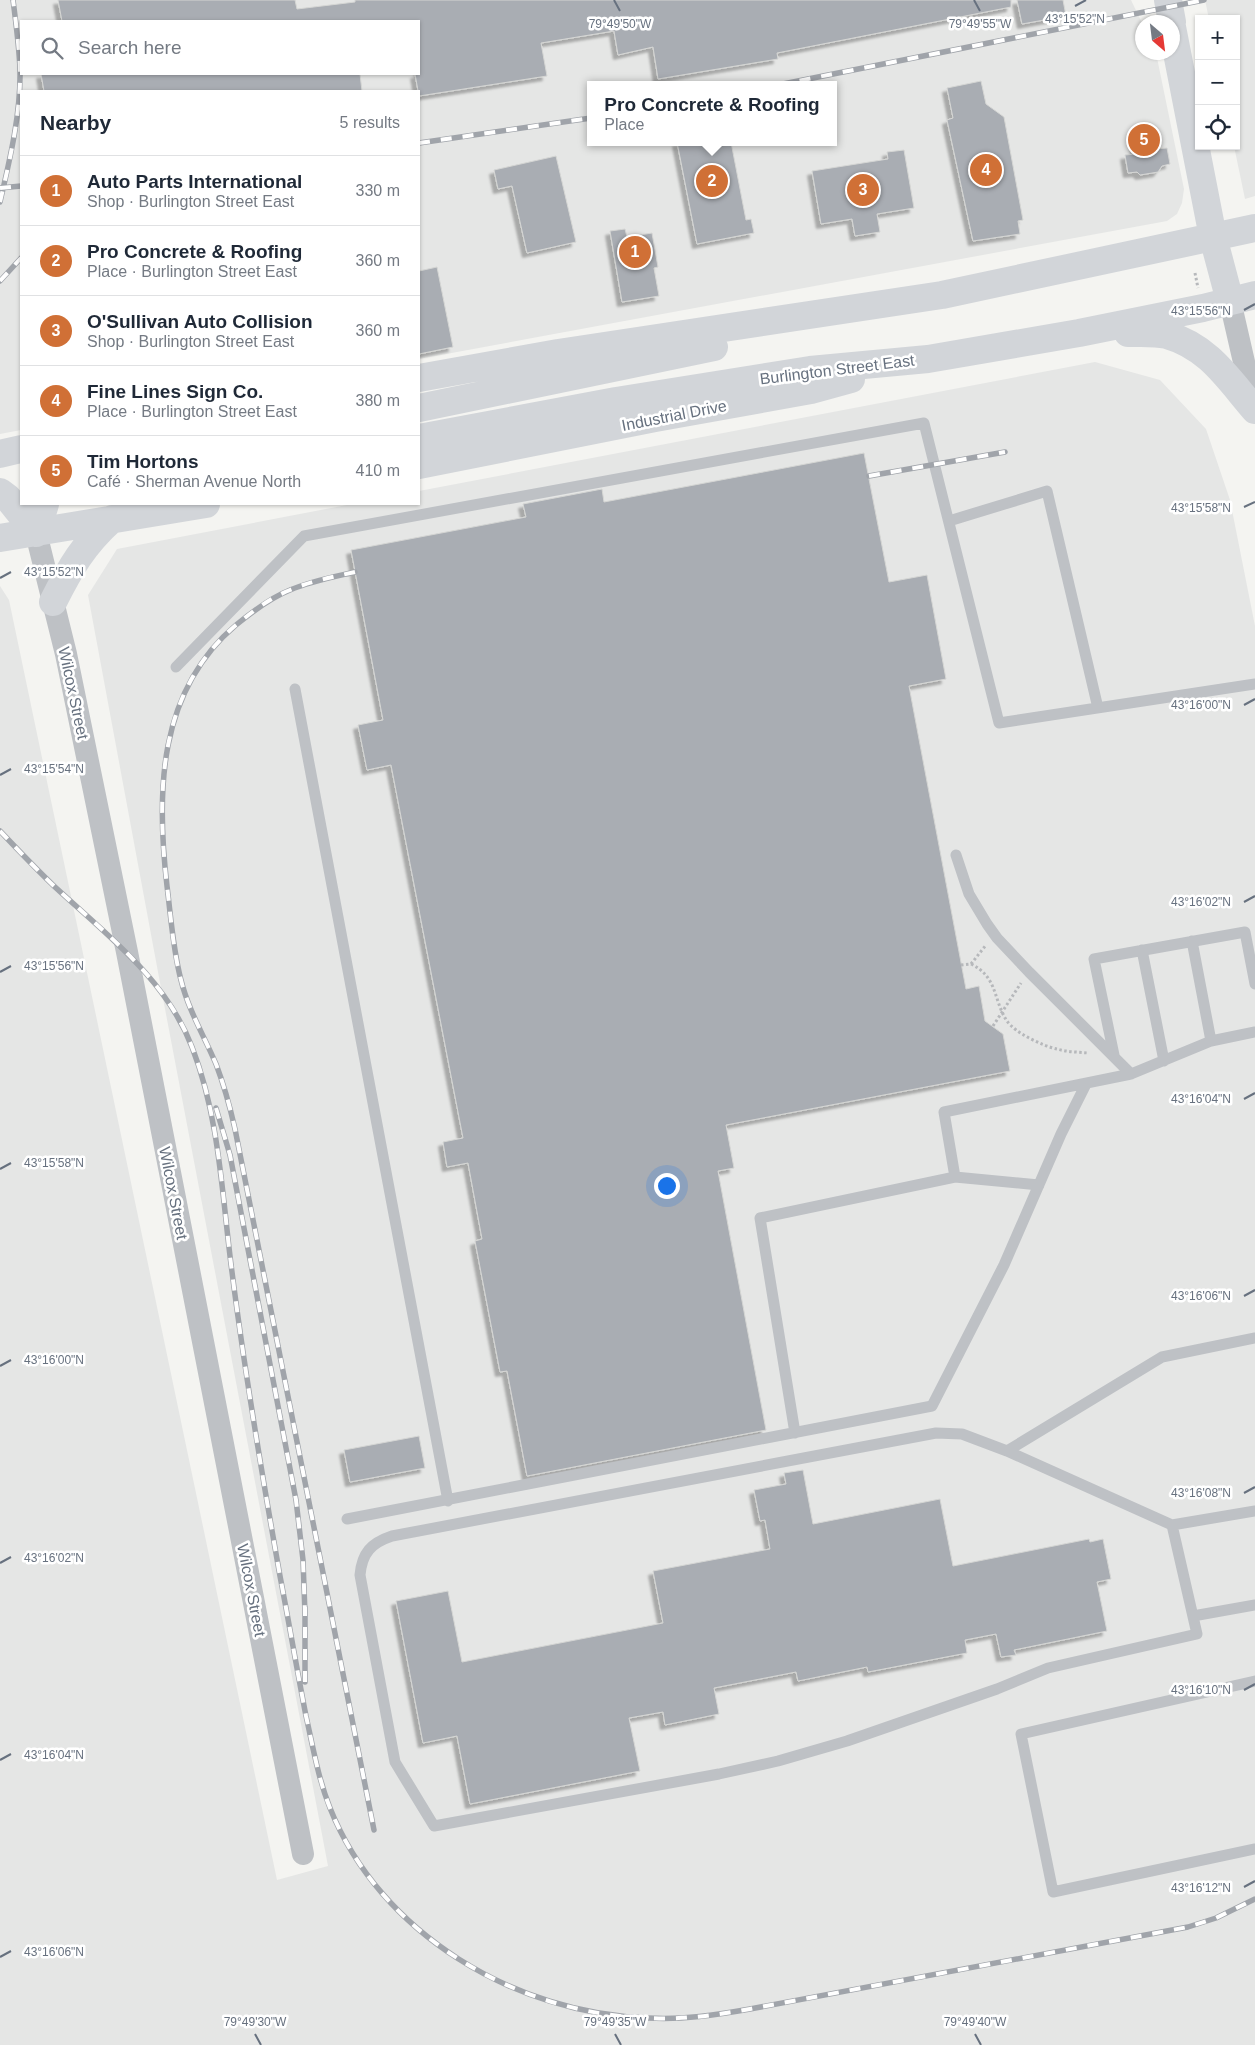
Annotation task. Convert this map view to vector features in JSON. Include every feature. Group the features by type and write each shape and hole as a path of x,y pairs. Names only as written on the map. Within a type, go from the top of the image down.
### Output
{"main road":[{"path":"1168,0 1171,15"},
{"path":"1178,60 1213,237 1242,298"},
{"path":"420,378 558,353 942,294 1255,228"},
{"path":"420,408 907,306 942,294"},
{"name":"Burlington Street East","path":"420,438 616,401 810,370 928,359 1079,333 1242,298"},
{"path":"1079,333 1166,335 1195,347 1215,363 1255,410"},
{"name":"Industrial Drive","path":"420,465 665,416 811,390 928,359"},
{"path":"0,454 20,449"},
{"path":"0,484 20,480"},
{"path":"0,492 8,498 36,533"},
{"path":"0,511 34,505"},
{"path":"36,533 45,505"},
{"path":"0,538 200,505"},
{"path":"53,602 74,562 99,531 112,519"}],"street":[{"path":"1242,298 1255,410"},
{"name":"Wilcox Street","path":"36,533 66,654 127,952 304,1854"}],"lane":[{"path":"176,667 304,536 924,423 999,723 1255,684"},
{"path":"949,521 1047,491 1098,708"},
{"path":"295,689 448,1501"},
{"path":"956,855 969,894 986,924 1029,972 1131,1074"},
{"path":"1114,1056 1094,959 1245,932 1255,984"},
{"path":"1192,941 1211,1041"},
{"path":"1142,950 1164,1061"},
{"path":"955,1177 944,1112 1131,1074 1211,1041 1255,1032"},
{"path":"347,1520 932,1406 1004,1266 1061,1134 1086,1084"},
{"path":"795,1433 760,1218 955,1177 1039,1185"},
{"path":"1007,1451 1162,1356 1255,1338"},
{"path":"1172,1525 1197,1634 1048,1668 996,1689 847,1740 778,1761 719,1774 434,1826 401,1774 391,1748 360,1575 365,1553 380,1540 402,1534 936,1433 962,1434 1007,1451 1172,1525 1255,1511"},
{"path":"1193,1616 1255,1605"},
{"path":"1255,1681 1021,1734 1053,1892 1255,1849"}],"path":[{"path":"1195,273 1198,294"},
{"path":"971,964 995,935"},
{"path":"961,965 971,964 989,979 1008,1022 1013,1028 1058,1050 1114,1056"},
{"path":"993,1026 1029,972"}],"shaded area":[{"path":"0,0 1131,0 1138,15 1135,15 1135,60 1157,60 1184,189 1182,203 1177,214 1167,221 420,359 420,90 20,90 20,430 0,434"},
{"path":"1205,0 1255,0 1255,196 1245,199 1235,150 1240,150 1240,15 1208,15"},
{"path":"1095,362 1160,380 1206,429 1230,500 1255,626 1255,2045 0,2045 0,586 9,600 277,1880 328,1866 88,595 117,549 347,505 420,505 420,491"}],"building":[{"path":"58,0 295,0 297,9 355,2 355,0 1011,0 1011,7 777,53 778,59 658,79 653,47 618,55 614,31 541,43 547,76 420,96 415,75 420,75 420,20 62,20"},
{"path":"1017,0 1063,0 1066,16 1022,24"},
{"path":"41,75 360,75 362,90 44,90"},
{"path":"981,81 986,104 1004,117 1023,220 1018,221 1020,234 973,241 947,120 953,118 947,88"},
{"path":"1152,133 1155,149 1167,148 1170,164 1162,166 1158,172 1140,175 1137,172 1128,173 1125,155 1136,154 1134,136"},
{"path":"678,146 732,146 746,220 751,219 754,233 697,244"},
{"path":"904,150 914,208 877,214 880,232 855,236 852,219 821,224 812,171 888,159 887,152"},
{"path":"556,156 576,242 527,253 512,186 498,189 494,170"},
{"path":"625,229 627,237 652,233 658,267 654,268 659,296 622,302 610,231"},
{"path":"437,267 453,347 420,354 420,271"},
{"path":"864,453 889,582 927,575 946,679 909,686 966,989 979,986 985,1021 1003,1034 1010,1071 726,1125 734,1168 718,1171 766,1430 527,1476 507,1371 500,1372 475,1241 482,1239 468,1163 447,1167 443,1142 463,1138 391,765 367,770 358,725 383,720 351,550 526,517 523,504 602,489 604,502"},
{"path":"419,1436 425,1468 350,1482 344,1450"},
{"path":"803,1470 813,1524 940,1499 953,1566 1089,1539 1090,1542 1103,1539 1111,1579 1097,1582 1107,1631 1014,1650 1016,1655 1001,1657 996,1634 965,1640 967,1653 868,1672 867,1667 798,1681 796,1672 714,1688 719,1714 665,1725 663,1712 629,1718 640,1771 470,1804 457,1736 423,1743 396,1601 448,1591 462,1662 663,1623 653,1571 770,1549 765,1520 760,1521 754,1490 786,1484 784,1473"}],"railway":[{"path":"0,202 19,102 20,69 13,0"},
{"path":"798,81 1204,0"},
{"path":"420,143 587,119"},
{"path":"0,188 20,186"},
{"path":"0,281 20,259"},
{"path":"869,476 1005,452"},
{"path":"355,572 306,584 276,597 236,625 210,651 191,680 177,712 168,745 163,780 162,815 167,886 178,969 184,991 219,1072 235,1129 374,1830"},
{"path":"0,831 151,979 181,1023 192,1047 209,1102 219,1158 237,1310 254,1424 299,1681 319,1774 330,1808 353,1853 382,1893 418,1929 458,1959 503,1983 550,2001 598,2013 648,2018 687,2018 750,2009 1188,1927 1216,1918 1255,1899"},
{"path":"216,1108 230,1155 296,1500 303,1560 305,1614"},
{"path":"305,1607 305,1682"}],"place":[{"name":"Tim Hortons","path":"1144,140"},
{"name":"Fine Lines Sign Co.","path":"986,170"},
{"name":"Pro Concrete & Roofing","path":"712,181"},
{"name":"O'Sullivan Auto Collision","path":"863,190"},
{"name":"Auto Parts International","path":"635,252"}]}
